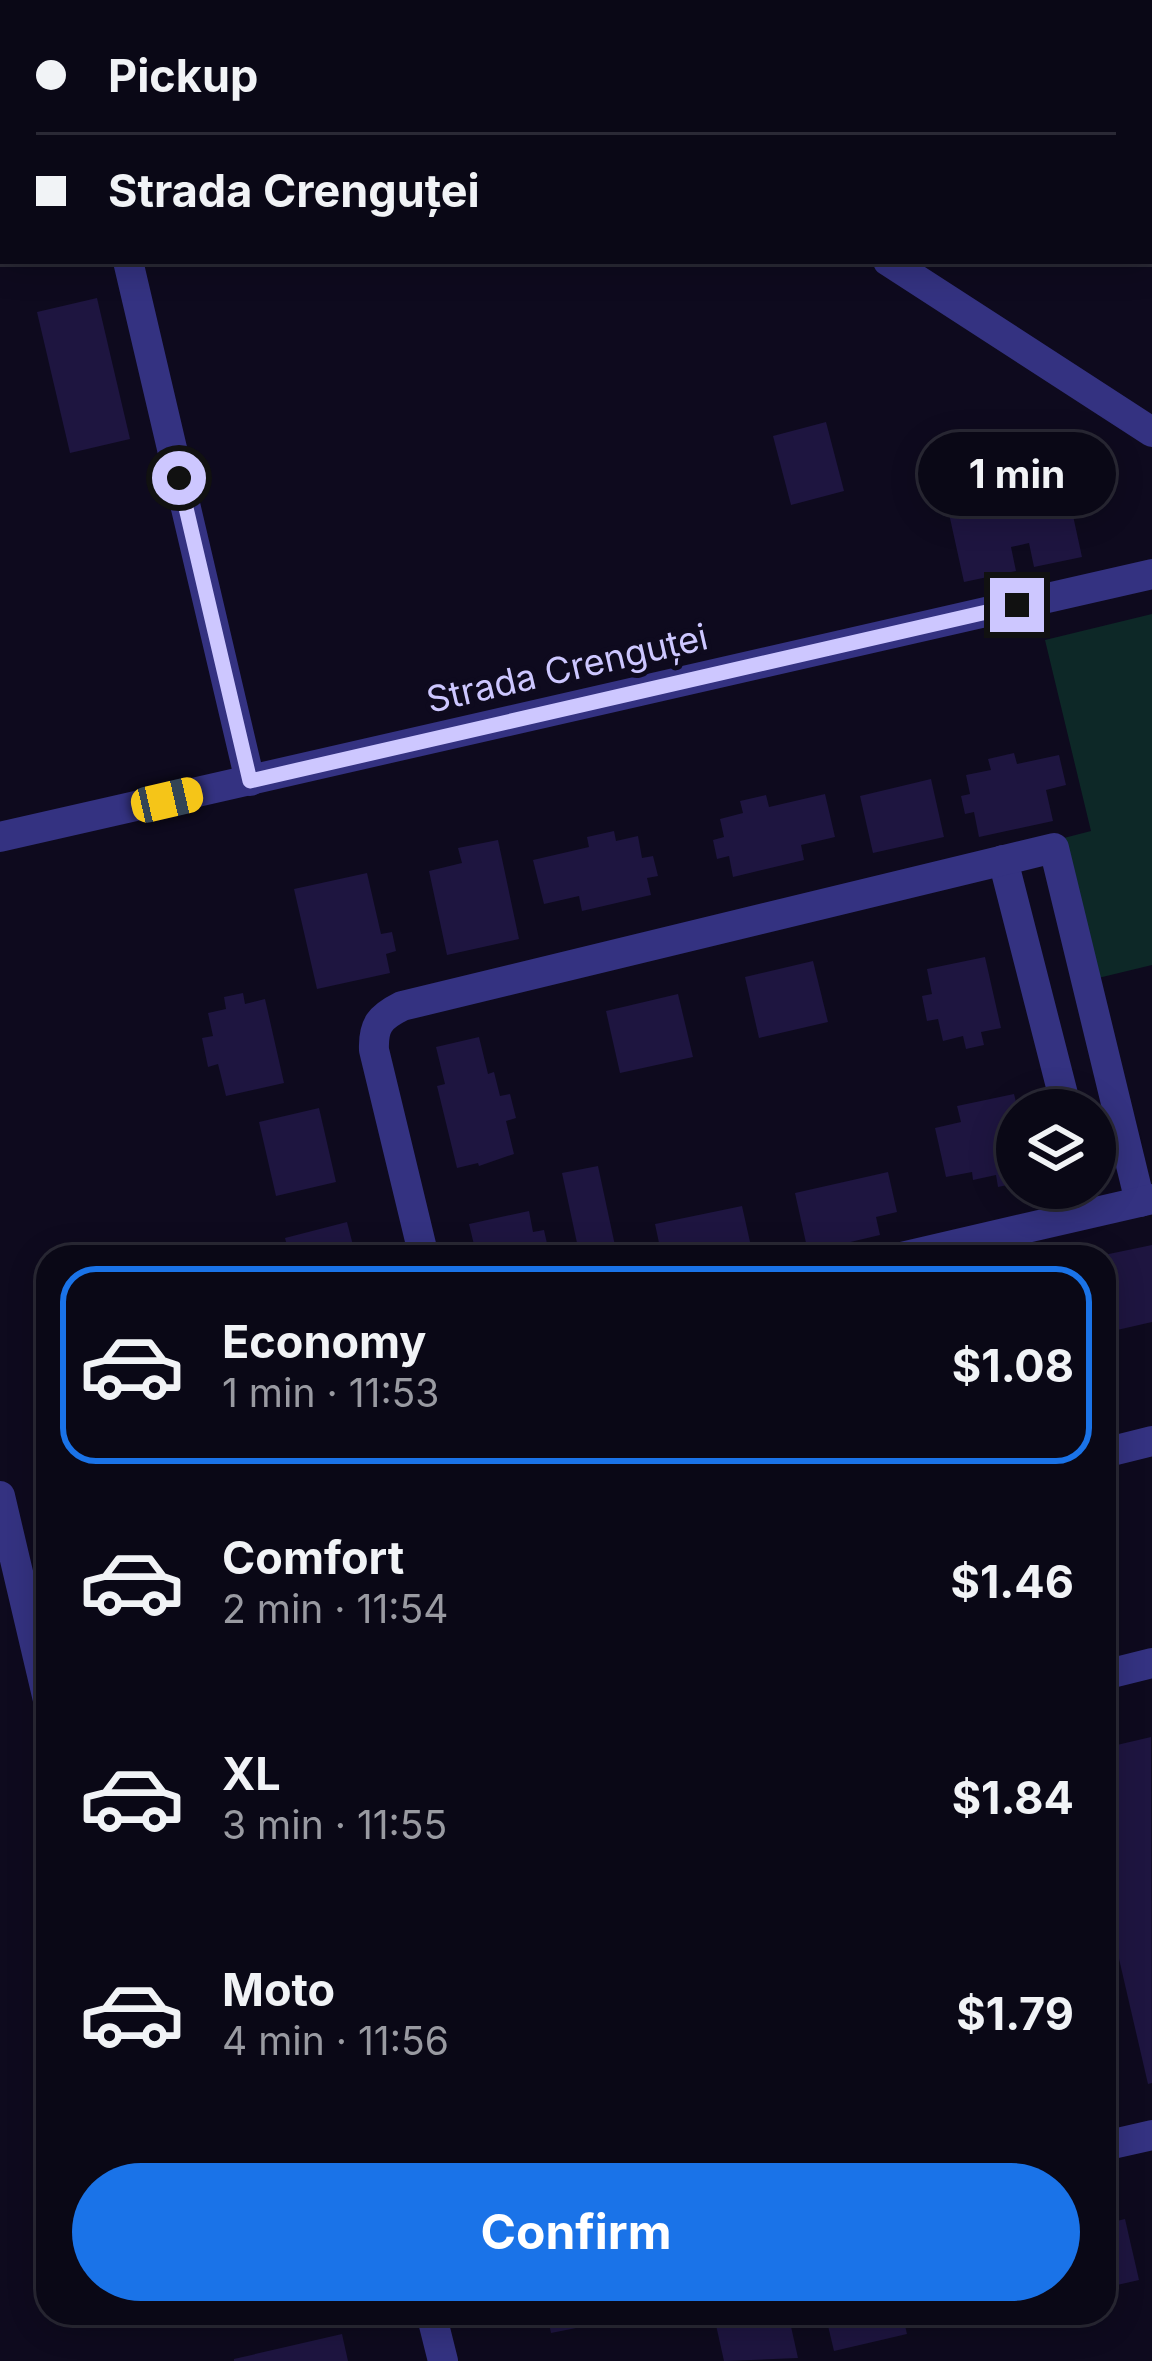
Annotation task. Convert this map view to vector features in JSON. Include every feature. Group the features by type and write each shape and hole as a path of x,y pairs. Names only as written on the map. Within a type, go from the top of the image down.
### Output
{"street":[{"path":"129,264 250,781"},
{"path":"897,264 1152,432"},
{"name":"Strada Crenguței","path":"0,837 1152,574"},
{"path":"421,1245 374,1050 373,1032 379,1019 402,1006 1054,848 1146,1201 1116,1200"},
{"path":"1003,860 1062,1089"},
{"path":"941,1245 1060,1209"},
{"path":"1116,1450 1152,1441"},
{"path":"0,1496 36,1649"},
{"path":"1116,1673 1152,1663"},
{"path":"1116,2143 1152,2135"},
{"path":"434,2325 443,2361"}],"green space":[{"path":"1152,614 1152,965 1094,979 1060,839 1091,831 1045,640"}],"building":[{"path":"97,298 130,439 70,453 37,312"},
{"path":"826,422 844,491 791,505 773,436"},
{"path":"1057,442 1082,557 1034,567 1029,543 1011,547 1016,571 964,582 939,468 976,460 978,467 1019,458 1018,451"},
{"path":"1014,753 1017,764 1059,755 1066,785 1046,790 1053,821 979,837 974,812 965,814 961,796 970,794 966,775 991,770 988,759"},
{"path":"931,779 944,837 873,853 860,796"},
{"path":"825,794 835,837 801,845 804,860 733,877 729,856 717,859 713,840 724,837 720,819 743,813 740,801 766,795 769,807"},
{"path":"614,831 616,841 638,836 642,858 653,856 658,876 647,878 651,895 582,911 579,896 544,904 533,860 589,847 587,837"},
{"path":"498,840 519,939 447,955 429,871 462,863 458,848"},
{"path":"367,873 381,934 392,932 396,951 386,954 390,973 317,989 294,889"},
{"path":"985,957 1001,1028 981,1032 984,1045 966,1049 963,1036 943,1041 938,1019 927,1021 922,996 932,994 927,969"},
{"path":"813,961 828,1022 759,1038 745,977"},
{"path":"243,993 245,1004 265,999 284,1083 226,1096 218,1064 208,1067 202,1038 213,1036 208,1013 226,1009 224,997"},
{"path":"678,994 693,1057 620,1073 606,1011"},
{"path":"479,1037 488,1074 494,1072 500,1096 510,1094 516,1118 506,1121 514,1154 457,1168 437,1086 445,1084 436,1047"},
{"path":"996,1098 996,1175 973,1180 972,1172 946,1177 935,1128 961,1122 957,1106"},
{"path":"319,1108 336,1182 276,1196 259,1122"},
{"path":"598,1166 615,1245 577,1245 562,1173"},
{"path":"888,1172 897,1212 876,1217 880,1235 838,1245 806,1245 795,1193"},
{"path":"742,1206 750,1242 659,1245 655,1224"},
{"path":"529,1211 533,1232 544,1230 547,1245 474,1245 469,1224"},
{"path":"347,1222 353,1245 287,1245 285,1238"},
{"path":"1152,1245 1152,1322 1116,1330 1116,1252"},
{"path":"1151,1737 1152,2083 1148,2084 1116,1946 1116,1745"},
{"path":"1125,2219 1139,2280 1116,2285 1116,2221"},
{"path":"549,2325 591,2325 551,2333"},
{"path":"716,2325 791,2325 798,2358 724,2361"},
{"path":"828,2325 905,2325 907,2334 834,2351"},
{"path":"342,2334 348,2361 234,2361 234,2359"}],"route":[{"path":"179,478 250,781 1017,605"}]}
